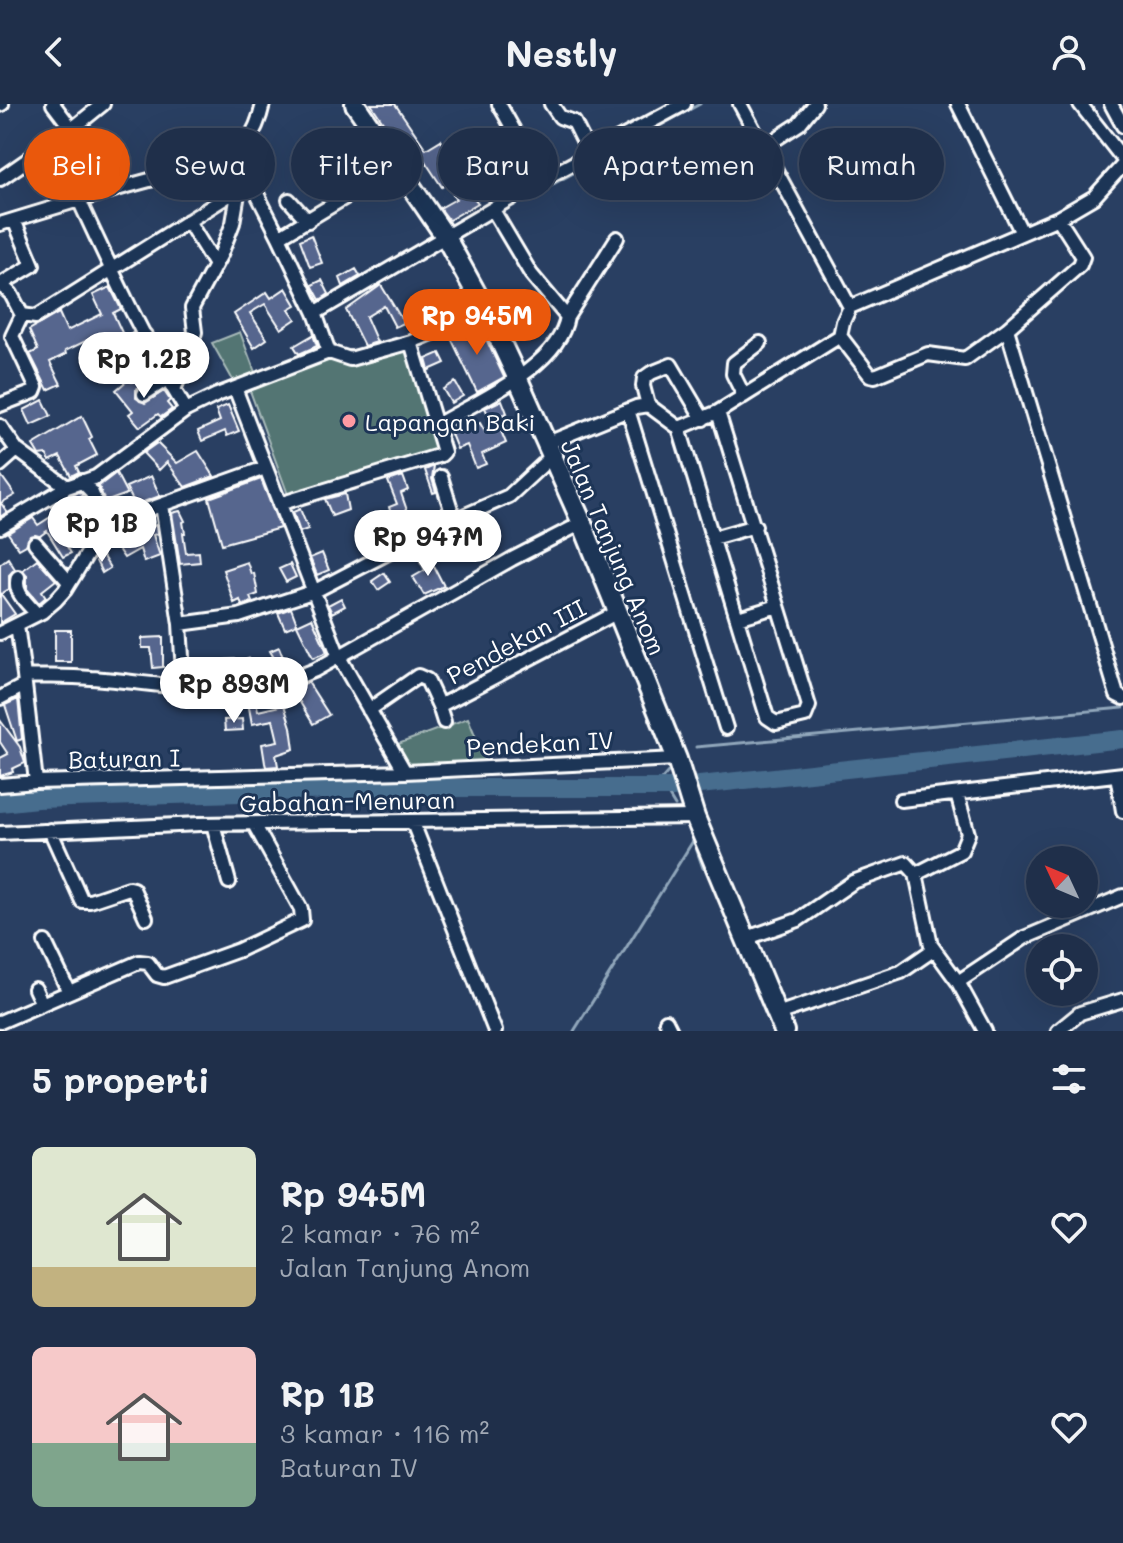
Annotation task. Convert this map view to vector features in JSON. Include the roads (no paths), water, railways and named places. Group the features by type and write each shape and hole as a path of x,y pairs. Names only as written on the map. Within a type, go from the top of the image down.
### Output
{"main road":[{"name":"Jalan Tanjung Anom","path":"355,104 372,128"},
{"name":"Jalan Tanjung Anom","path":"422,200 486,311 582,523 679,764 693,810 780,1022"}],"street":[{"path":"53,104 71,128"},
{"path":"73,128 103,104"},
{"path":"130,186 160,177 213,169 240,151 259,121 263,104"},
{"path":"499,104 513,128"},
{"path":"551,104 560,117 574,122 577,128"},
{"path":"639,128 684,104"},
{"path":"740,104 752,128"},
{"path":"783,134 799,124 815,104"},
{"path":"958,104 1022,233"},
{"path":"679,428 718,412 840,336 850,307 1058,218 1094,197 1123,162 1080,104"},
{"path":"1111,104 1123,126"},
{"path":"0,179 24,162"},
{"path":"783,186 850,307"},
{"path":"0,224 79,200 111,269 186,410"},
{"path":"22,315 36,317 220,200"},
{"path":"144,394 170,384 188,358 195,332 192,308 233,223 237,200"},
{"path":"260,200 315,313 329,352 340,358 350,359 411,342 486,311"},
{"path":"289,200 308,221"},
{"path":"279,237 342,200"},
{"path":"315,313 509,200"},
{"path":"493,210 531,274 567,317"},
{"path":"840,336 865,370 875,376 928,354 965,359 1007,329 1082,261 1083,257 1058,218"},
{"path":"14,220 33,265 1,284 11,294 22,315"},
{"path":"188,221 215,265"},
{"path":"437,425 517,377 551,351 562,335 567,317 617,238"},
{"path":"0,405 36,390 12,336 22,315"},
{"path":"1007,329 1117,695 1123,698"},
{"path":"108,357 145,335"},
{"path":"279,504 444,452 411,342"},
{"path":"744,396 733,374 734,363 760,343"},
{"path":"0,527 67,487 96,477 186,410 329,352"},
{"path":"703,419 670,364 644,378 648,405 679,428 767,717 776,723 805,716 809,706 718,412"},
{"path":"235,388 339,657 405,772"},
{"path":"180,624 239,616 315,591 454,519 509,496 548,451 628,410 648,405"},
{"path":"628,410 726,728"},
{"path":"0,426 17,450 67,487"},
{"path":"0,465 17,450"},
{"path":"0,633 55,601 105,525 265,468"},
{"path":"91,491 96,477"},
{"path":"441,477 454,519"},
{"path":"81,481 91,491 105,525"},
{"path":"162,505 180,624 184,689"},
{"path":"0,698 23,681 92,678 184,689 282,683 339,657 582,523"},
{"path":"713,538 755,526"},
{"path":"35,543 69,582"},
{"path":"18,577 19,592 37,614"},
{"path":"738,618 778,606"},
{"name":"Pendekan III","path":"369,710 418,676 429,683 439,706 616,613"},
{"path":"17,625 36,782"},
{"path":"439,706 444,722"},
{"name":"Pendekan IV","path":"405,772 679,764"},
{"name":"Baturan I","path":"0,785 405,772"},
{"path":"901,800 1120,774 1123,811"},
{"path":"916,874 961,851 968,834 957,794"},
{"name":"Gabahan-Menuran","path":"0,833 213,824 413,823 693,810"},
{"path":"413,823 495,1031"},
{"path":"213,824 229,882"},
{"path":"0,1022 139,962 148,963 157,975 164,977 239,950 302,920 301,909 254,824"},
{"path":"50,830 82,901 133,889 146,918"},
{"path":"747,938 798,920 853,882 903,863 912,867 916,874 933,950 958,982 985,1031"},
{"path":"958,982 1024,938 1123,896"},
{"path":"45,942 69,992"},
{"path":"780,1022 901,972 933,950"},
{"path":"35,989 42,1004"},
{"path":"1058,1031 1080,1013 1123,1000"}],"waterway":[{"path":"502,212 700,104"},
{"path":"696,747 1123,708"},
{"path":"0,803 37,799 405,788 672,788 1123,739"},
{"path":"654,788 668,772"},
{"path":"664,788 675,806"},
{"path":"688,825 703,868"},
{"path":"574,1031 693,841"}],"place":[{"name":"Lapangan Baki","path":"349,421"}]}
